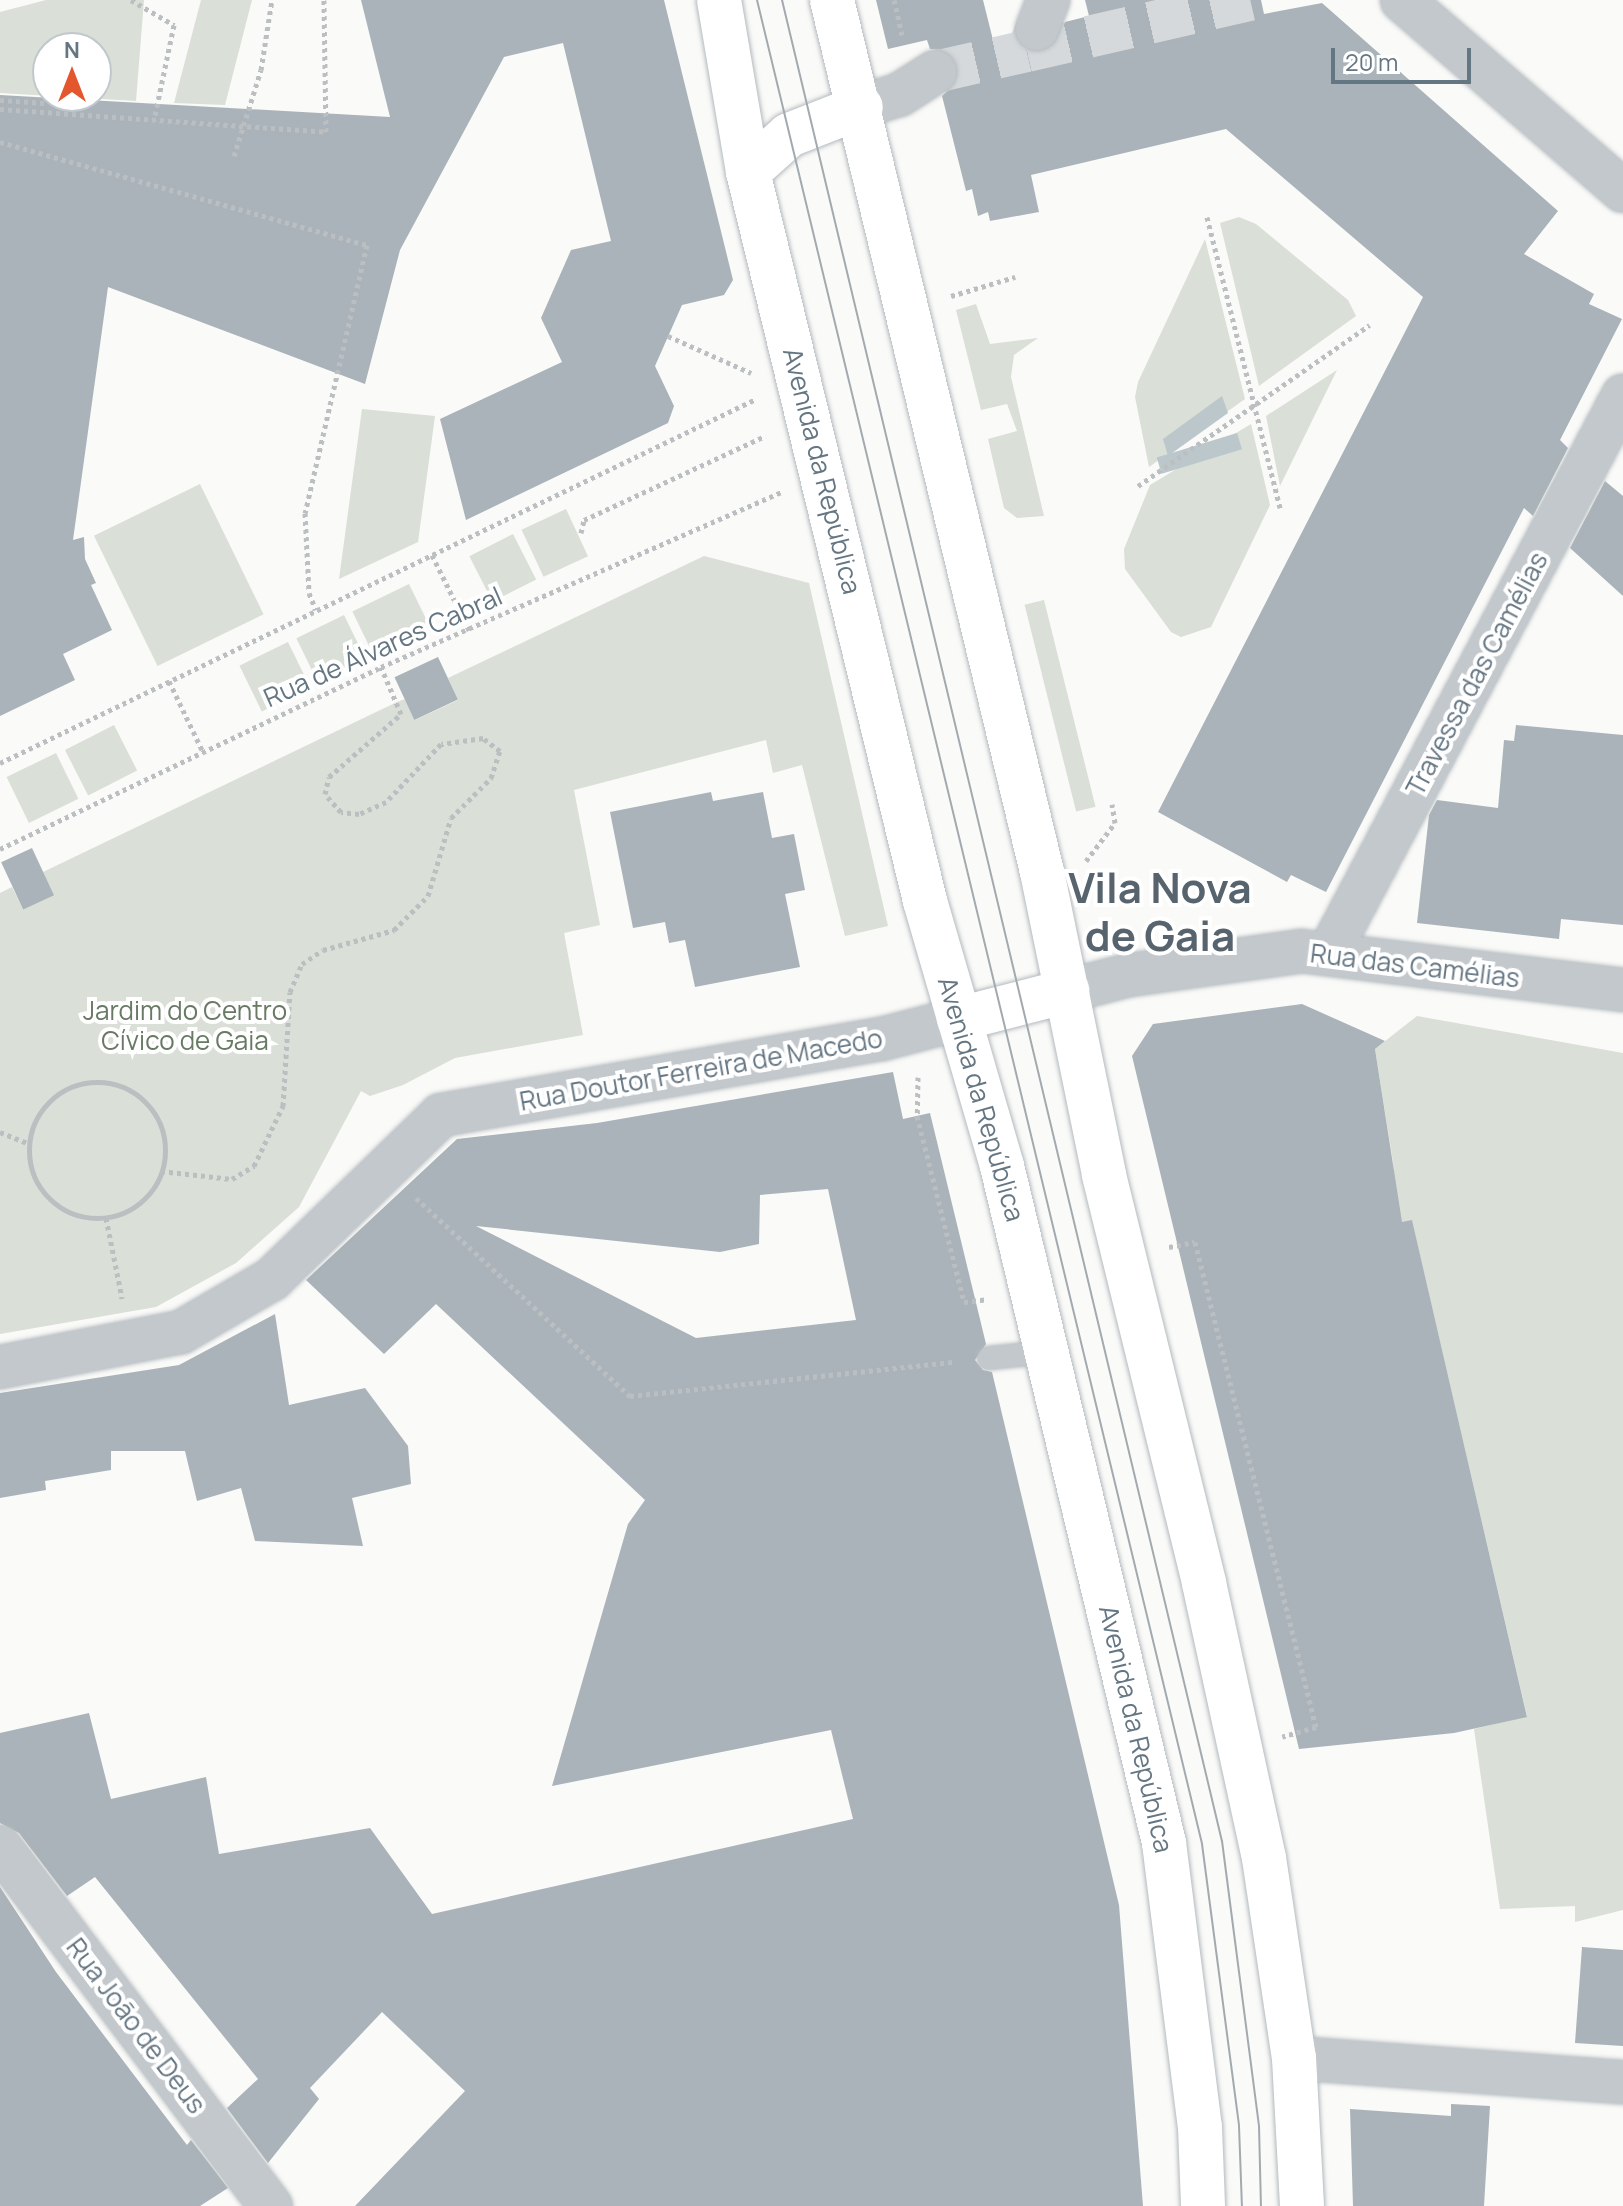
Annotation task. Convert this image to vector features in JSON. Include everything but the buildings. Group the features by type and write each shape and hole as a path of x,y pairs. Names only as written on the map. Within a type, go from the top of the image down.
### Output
{"main road":[{"name":"Avenida da República","path":"719,0 748,172 925,901 1048,1352 1164,1843 1200,2127 1203,2206"},
{"path":"832,0 861,107 1067,991 1104,1175 1204,1583 1264,1858 1294,2058 1302,2206"},
{"path":"748,172 789,135 861,107"},
{"path":"959,1019 1067,991"}],"street":[{"path":"1402,0 1623,191"},
{"path":"861,107 899,95 920,58"},
{"name":"Travessa das Camélias","path":"1330,951 1623,396"},
{"name":"Rua das Camélias","path":"1067,991 1129,975 1330,951 1623,990"},
{"name":"Rua Doutor Ferreira de Macedo","path":"121,1346 181,1332 272,1279 441,1115 882,1039 959,1019"},
{"path":"0,1367 121,1346"},
{"name":"Rua João de Deus","path":"0,1847 271,2206"},
{"path":"1294,2058 1623,2082"}],"lane":[{"path":"989,1358 1048,1352"}],"path":[{"path":"131,0 174,25 154,120"},
{"path":"234,156 261,70 272,0"},
{"path":"0,109 326,132 324,0"},
{"path":"894,0 920,58"},
{"path":"0,100 32,102"},
{"path":"0,142 367,245 305,513 309,593 316,610"},
{"path":"1207,217 1280,508"},
{"path":"955,295 1015,277"},
{"path":"1138,486 1370,325"},
{"path":"668,336 761,376"},
{"path":"0,763 762,396"},
{"path":"581,533 584,520 769,434"},
{"name":"Rua de Álvares Cabral","path":"2,848 381,667 786,490"},
{"path":"432,555 469,630"},
{"path":"161,1171 232,1179 254,1166 283,1106 290,992 302,964 323,950 394,930 428,896 451,818 491,778 500,751 483,738 441,744 386,802 359,814 341,812 325,794 329,777 401,714 381,667"},
{"path":"169,681 203,752"},
{"path":"1077,864 1087,860 1115,823 1112,804"},
{"path":"0,838 2,848"},
{"path":"918,1072 917,1116 964,1302 977,1300"},
{"path":"113,1083 151,1106 162,1125 167,1147 161,1171 154,1190 137,1206 106,1218 71,1214 52,1202 37,1184 27,1143 50,1100 79,1084 113,1083"},
{"path":"0,1132 27,1143"},
{"path":"404,1187 630,1396 989,1358"},
{"path":"106,1218 125,1313 121,1346"},
{"path":"1162,1249 1195,1242 1316,1727 1281,1737"}],"green space":[{"path":"46,0 144,0 136,101 112,100 112,32 32,32 32,95 0,93 0,12"},
{"path":"201,0 252,0 225,105 174,103"},
{"path":"1239,217 1256,224 1348,300 1356,316 1259,386 1220,223"},
{"path":"1205,239 1245,399 1149,467 1135,397 1138,382"},
{"path":"976,304 990,344 1038,338 1014,355 1011,377 1044,516 1017,518 1004,508 988,439 1017,431 1007,404 981,410 956,310"},
{"path":"1337,370 1280,486 1266,416"},
{"path":"362,409 435,416 418,542 339,579"},
{"path":"1251,424 1270,505 1211,627 1181,637 1171,632 1125,569 1124,549 1150,485"},
{"path":"200,484 264,614 158,666 94,536"},
{"path":"566,509 588,556 544,577 522,530"},
{"path":"513,534 536,579 492,602 469,556"},
{"name":"Jardim do Centro Cívico de Gaia","path":"704,556 809,583 888,926 845,936 802,765 773,773 766,740 574,790 600,925 564,933 583,1035 455,1058 403,1085 370,1096 361,1091 299,1207 236,1263 156,1307 0,1334 0,893 12,887 23,909 53,895 43,872 397,702 405,699 415,720 458,700 448,678"},
{"path":"409,584 431,630 375,657 352,612"},
{"path":"1044,600 1096,807 1076,812 1025,605"},
{"path":"344,615 366,661 319,684 296,638"},
{"path":"288,642 310,688 262,712 239,666"},
{"path":"114,725 137,770 88,795 65,750"},
{"path":"56,753 78,799 29,823 7,777"},
{"path":"1417,1016 1623,1053 1623,1910 1575,1922 1575,1906 1500,1909 1474,1729 1527,1716 1412,1221 1397,1223 1393,1162 1375,1049"}],"shaded area":[{"path":"1222,396 1228,413 1168,456 1163,439"},
{"path":"1237,433 1242,449 1162,474 1157,458"}],"tunnel":[{"path":"1027,51 1250,0"},
{"path":"935,72 1027,51 1037,29"}],"tram line":[{"path":"757,0 1202,1844 1239,2126 1242,2206"},
{"path":"782,0 1222,1841 1259,2126 1261,2206"}],"district":[{"name":"Vila Nova de Gaia","path":"1160,911"}]}
